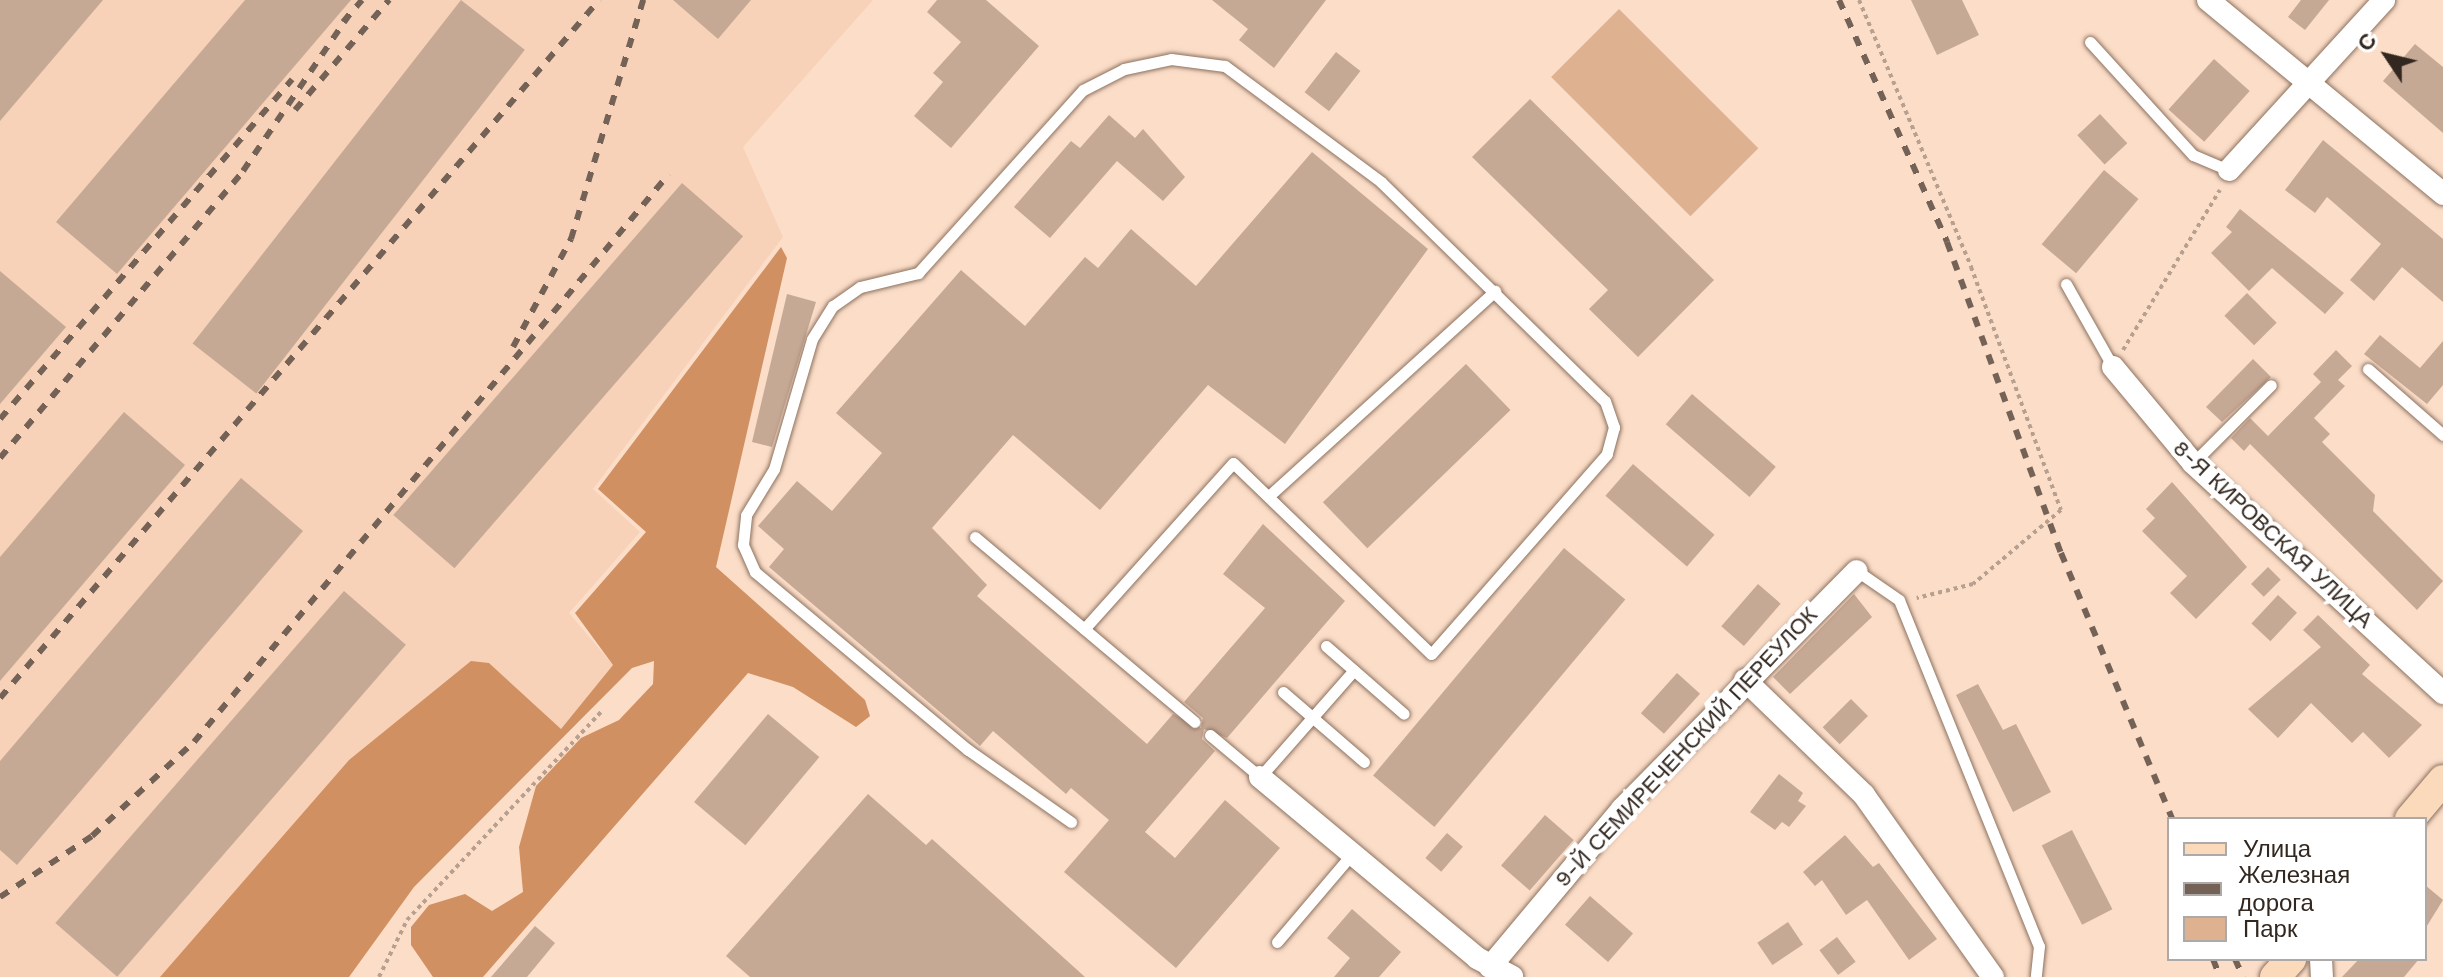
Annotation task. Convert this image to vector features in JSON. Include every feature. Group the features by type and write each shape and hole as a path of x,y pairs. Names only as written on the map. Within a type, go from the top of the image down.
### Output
{"main road":[{"path":"2412,817 2443,780"},
{"path":"2275,977 2289,961"}],"street":[{"path":"2208,0 2443,194"},
{"path":"2229,170 2306,78 2384,0"},
{"name":"8-Я КИРОВСКАЯ УЛИЦА","path":"2113,367 2193,463 2443,693"},
{"name":"9-Й СЕМИРЕЧЕНСКИЙ ПЕРЕУЛОК","path":"1501,974 1622,809 1745,680 1857,571"},
{"path":"1745,680 1864,795 1993,977"},
{"path":"1260,777 1351,855 1501,974"}],"lane":[{"path":"2090,42 2193,155 2229,170"},
{"path":"1071,822 968,750 748,561 746,515 774,469 812,339 833,306 860,287 918,273 1083,90 1124,69 1171,59 1225,66 1289,107 1495,291 1605,401 1614,427 1607,454 1431,654 1270,495 1233,463 1084,629"},
{"path":"2066,284 2113,367"},
{"path":"1270,495 1495,291"},
{"path":"2368,369 2443,435"},
{"path":"2193,463 2271,385"},
{"path":"975,537 1195,722"},
{"path":"1857,571 1899,600 2039,946 2036,977"},
{"path":"1326,646 1404,714"},
{"path":"1210,735 1260,777 1354,670"},
{"path":"1283,692 1364,762"},
{"path":"1277,942 1351,855"}],"path":[{"path":"1859,0 1971,267 2061,510 1973,584 1899,600"},
{"path":"2113,367 2210,213 2229,170"},
{"path":"379,977 407,920 602,711"}],"shaded area":[{"path":"0,0 873,0 743,147 783,237 593,489 640,532 569,613 613,665 561,729 489,663 349,760 160,977 0,977"},
{"path":"781,247 787,258 716,567 865,700 870,716 856,727 793,687 748,673 483,977 433,977 411,945 411,927 429,905 465,894 492,911 523,892 519,847 536,786 581,738 619,720 653,684 654,661 632,668 414,887 349,977 160,977 349,760 471,661 489,663 561,729 613,665 575,613 646,532 598,489"}],"green space":[{"path":"1619,9 1758,148 1690,216 1551,77"}],"building":[{"path":"0,0 103,0 0,121"},
{"path":"245,0 351,0 117,274 56,222"},
{"path":"461,0 525,50 256,393 193,344"},
{"path":"673,0 751,0 718,39"},
{"path":"937,0 986,0 1039,46 951,148 914,116 943,82 933,73 961,42 927,12"},
{"path":"1212,0 1326,0 1274,68 1239,40 1248,29"},
{"path":"1911,0 1962,0 1979,35 1937,55"},
{"path":"2301,0 2329,0 2305,30 2288,17"},
{"path":"2415,44 2443,67 2443,133 2383,81"},
{"path":"1336,52 1360,71 1329,111 1305,92"},
{"path":"2214,59 2250,91 2204,142 2168,110"},
{"path":"1530,99 1714,280 1638,357 1589,309 1608,290 1472,157"},
{"path":"2100,114 2127,143 2105,164 2077,135"},
{"path":"1109,115 1135,138 1143,129 1185,177 1163,201 1117,161 1050,238 1014,207 1071,141 1080,148"},
{"path":"2323,140 2443,239 2443,302 2402,267 2374,301 2350,280 2381,244 2327,197 2315,213 2285,190"},
{"path":"1312,152 1428,249 1285,444 1208,385 1100,510 1013,435 932,528 987,585 977,596 1147,744 1173,714 1201,728 1203,718 1184,702 1265,608 1223,574 1263,524 1345,601 1227,738 1204,729 1202,739 1215,751 1145,832 1175,858 1225,800 1280,848 1176,968 1064,872 1109,820 1071,788 1066,794 993,731 980,746 769,567 784,549 758,526 797,481 832,511 882,453 836,413 961,270 1025,326 1085,257 1098,268 1131,229 1196,286"},
{"path":"2104,170 2138,199 2076,273 2042,244"},
{"path":"682,183 743,236 454,568 393,515"},
{"path":"2240,209 2344,293 2325,314 2272,268 2249,291 2211,253 2232,232 2226,227"},
{"path":"0,271 66,327 0,404"},
{"path":"2247,293 2277,323 2254,345 2224,316"},
{"path":"787,294 816,302 772,447 752,442"},
{"path":"2380,335 2420,368 2443,341 2443,385 2427,404 2364,354"},
{"path":"2336,350 2352,366 2338,380 2345,386 2314,418 2330,434 2322,442 2375,495 2373,511 2443,581 2417,610 2250,444 2244,451 2231,438 2250,418 2268,436 2321,382 2313,374"},
{"path":"2253,359 2271,377 2222,422 2206,407"},
{"path":"1466,364 1510,410 1367,548 1323,502"},
{"path":"1692,394 1776,467 1750,497 1666,424"},
{"path":"124,412 185,465 0,681 0,557"},
{"path":"1633,464 1715,535 1687,567 1605,496"},
{"path":"241,478 303,531 17,865 0,850 0,761"},
{"path":"2172,482 2247,567 2196,619 2170,593 2187,576 2142,531 2155,518 2146,509"},
{"path":"1564,548 1625,599 1434,827 1373,776"},
{"path":"2268,567 2281,580 2264,597 2251,584"},
{"path":"1758,584 1781,604 1744,646 1721,626"},
{"path":"344,591 406,645 117,977 55,923"},
{"path":"1854,594 1872,617 1790,694 1773,677"},
{"path":"2278,595 2297,613 2270,641 2251,624"},
{"path":"2318,615 2370,665 2362,674 2422,725 2389,758 2363,732 2352,743 2311,703 2278,738 2248,709 2321,647 2303,630"},
{"path":"1677,673 1700,694 1664,734 1641,713"},
{"path":"1978,684 2003,730 2016,724 2051,792 2013,812 1956,695"},
{"path":"1851,699 1868,716 1840,744 1823,727"},
{"path":"768,714 819,757 745,845 694,802"},
{"path":"1779,774 1803,793 1798,801 1806,806 1789,827 1782,822 1775,830 1750,812"},
{"path":"868,794 926,845 932,839 1085,977 750,977 726,956"},
{"path":"1545,815 1574,840 1530,890 1501,866"},
{"path":"2072,830 2112,909 2082,925 2042,845"},
{"path":"1447,833 1463,847 1441,872 1425,858"},
{"path":"1845,835 1873,867 1879,863 1937,939 1909,960 1867,900 1846,915 1822,880 1815,886 1803,872"},
{"path":"2427,887 2443,900 2427,926"},
{"path":"1590,896 1633,933 1608,962 1565,925"},
{"path":"1352,909 1401,952 1379,977 1334,977 1350,958 1327,938"},
{"path":"1788,922 1803,944 1772,965 1757,943"},
{"path":"535,926 555,943 527,977 491,977"},
{"path":"1837,937 1856,962 1838,975 1819,950"},
{"path":"2357,961 2417,961 2404,977 2342,977"}],"railway":[{"path":"343,22 362,0"},
{"path":"295,110 389,0"},
{"path":"0,698 599,0"},
{"path":"513,347 571,239 643,0"},
{"path":"1839,0 1947,242 2061,553 2171,817"},
{"path":"0,458 243,171 349,15"},
{"path":"0,419 292,79"},
{"path":"0,897 92,836 194,742 669,174"},
{"path":"2214,961 2220,977"},
{"path":"2236,961 2243,977"}]}
